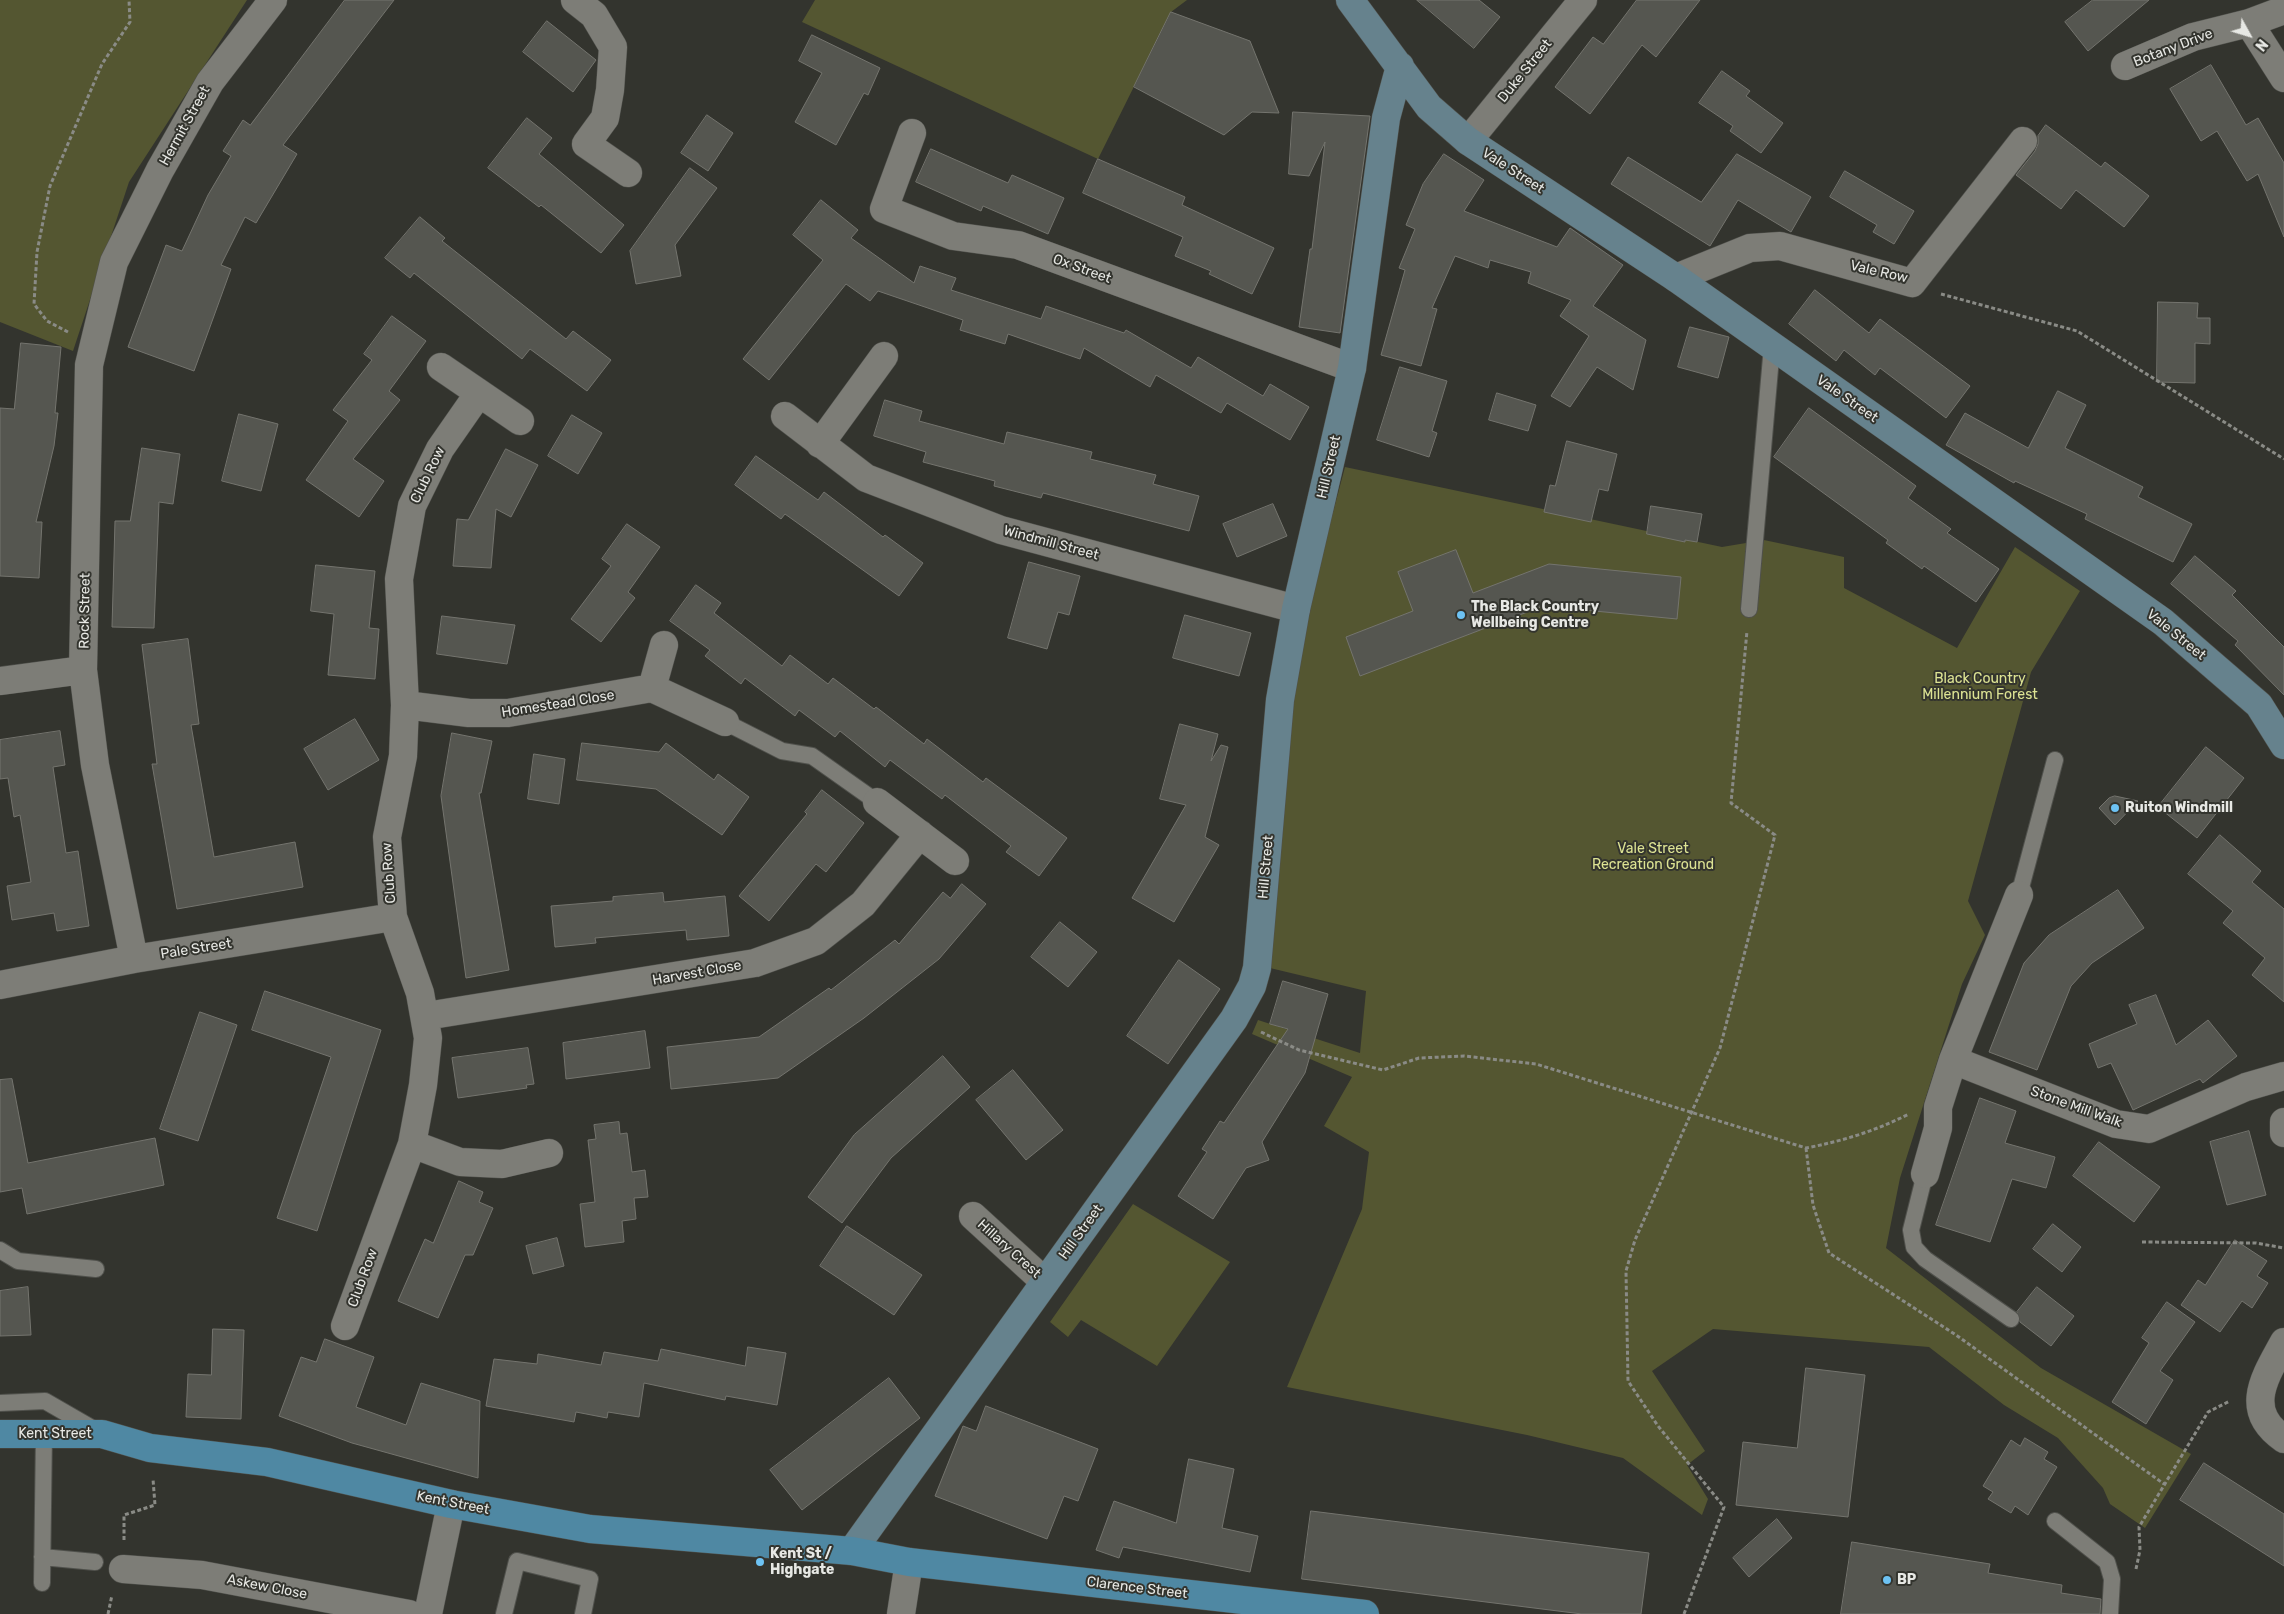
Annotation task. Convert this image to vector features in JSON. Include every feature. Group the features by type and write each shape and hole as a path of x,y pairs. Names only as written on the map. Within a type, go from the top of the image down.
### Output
{"main road":[{"name":"Kent Street","path":"0,1434 44,1432 102,1434 150,1448 267,1462 451,1504 590,1529 852,1552 909,1562"},
{"name":"Clarence Street","path":"909,1562 1291,1610 1365,1614"}],"street":[{"name":"Hermit Street","path":"114,262 160,170 210,82 273,0"},
{"path":"575,0 594,15 612,47 610,90 605,118 586,144 628,173"},
{"name":"Vale Street","path":"1350,0 1429,107 1468,141 1676,278 2163,622 2259,705 2284,745"},
{"name":"Duke Street","path":"1468,141 1583,0"},
{"name":"Botany Drive","path":"2125,66 2193,37 2249,23 2284,10"},
{"path":"2249,23 2284,78"},
{"name":"Hill Street","path":"852,1552 1234,1019 1252,986 1257,968 1280,700 1296,609 1352,368 1386,118 1400,66"},
{"name":"Ox Street","path":"912,133 884,209 954,236 1018,245 1352,368"},
{"name":"Vale Row","path":"1676,278 1750,248 1780,246 1912,282 2023,141"},
{"name":"Rock Street","path":"114,262 89,365 84,670 96,765 134,959"},
{"path":"820,444 884,356"},
{"path":"441,367 520,421"},
{"name":"Club Row","path":"345,1326 412,1144 423,1085 428,1038 426,1016 420,993 393,918 387,837 403,756 405,705 399,579 412,506 440,449 479,394"},
{"name":"Windmill Street","path":"785,416 866,478 1001,530 1296,609"},
{"path":"664,645 652,688 725,722"},
{"path":"0,681 84,670"},
{"name":"Homestead Close","path":"405,705 469,713 508,713 652,688"},
{"path":"878,802 955,861"},
{"name":"Harvest Close","path":"426,1016 755,964 816,941 863,904 920,834"},
{"path":"1925,1174 1938,1128 1941,1099 1953,1060 2019,895"},
{"name":"Pale Street","path":"0,985 134,959 393,918"},
{"name":"Stone Mill Walk","path":"1953,1060 2116,1124 2149,1129 2246,1087 2284,1076"},
{"path":"2284,1122 2284,1133"},
{"path":"412,1144 460,1162 502,1164 549,1153"},
{"name":"Hillary Crest","path":"973,1216 1045,1282"},
{"path":"2284,1342 2262,1384 2260,1407 2270,1429 2284,1438"},
{"path":"428,1614 451,1504"},
{"name":"Askew Close","path":"123,1556 202,1575 409,1614"},
{"path":"901,1614 909,1562"}],"lane":[{"path":"1749,609 1772,346"},
{"path":"725,722 782,751 812,756 878,802"},
{"path":"2019,895 2055,760"},
{"path":"1925,1174 1911,1230 1914,1247 1925,1259 2011,1319"},
{"path":"0,1250 18,1261 96,1269"},
{"path":"0,1403 45,1401 102,1434"},
{"path":"42,1583 44,1432"},
{"path":"2055,1521 2107,1562 2112,1579 2110,1614"},
{"path":"42,1557 95,1562"},
{"path":"504,1614 517,1562 590,1579 583,1614"}],"path":[{"path":"94,346 47,321 34,304 37,252 50,186 102,64 130,22 128,0"},
{"path":"1912,282 1935,292 2077,331 2284,459"},
{"path":"1684,1614 1724,1507 1658,1426 1628,1381 1626,1271 1635,1240 1720,1048 1775,835 1731,803 1749,609"},
{"path":"1234,1019 1299,1050 1383,1070 1419,1058 1464,1056 1536,1064 1806,1148 1843,1142 1884,1127 1941,1099"},
{"path":"1806,1148 1813,1205 1829,1253 1956,1335 2164,1484"},
{"path":"2142,1242 2256,1243 2284,1248"},
{"path":"2134,1577 2140,1550 2139,1527 2208,1412 2262,1384"},
{"path":"123,1556 124,1515 155,1505 150,1448"}],"green space":[{"path":"0,0 247,0 129,182 73,351 0,322"},
{"path":"815,0 1187,0 1171,12 1098,159 802,22"},
{"name":"Vale Street Recreation Ground","path":"1345,467 1722,547 1764,540 1844,557 1844,588 1957,648 2015,547 2080,591 2031,672 1968,901 1985,935 1962,984 1900,1178 1886,1248 2041,1368 2191,1454 2145,1528 2110,1504 2103,1488 2058,1438 2004,1405 1929,1347 1713,1329 1652,1371 1705,1451 1687,1465 1708,1499 1702,1515 1623,1458 1527,1435 1287,1387 1362,1209 1369,1152 1324,1126 1352,1077 1252,1034 1258,1020 1360,1053 1366,991 1270,968 1298,644"},
{"path":"1133,1204 1230,1262 1157,1366 1081,1320 1068,1337 1050,1322"}],"building":[{"path":"345,0 394,0 283,145 297,154 256,223 245,217 221,265 231,269 194,371 128,347 166,245 182,251 208,195 231,156 223,151 243,120 250,125"},
{"path":"1417,0 1479,0 1500,17 1474,48"},
{"path":"1637,0 1700,0 1656,57 1642,45 1590,114 1555,87 1593,37 1603,44"},
{"path":"2093,0 2149,0 2088,51 2065,22"},
{"path":"1171,12 1250,41 1279,113 1252,112 1224,135 1134,87"},
{"path":"547,21 596,60 573,92 523,52"},
{"path":"812,35 880,68 868,95 864,93 836,145 795,122 822,73 799,61"},
{"path":"2211,65 2246,125 2258,118 2284,163 2284,237 2258,174 2247,181 2217,131 2201,141 2170,89"},
{"path":"1722,71 1750,91 1746,96 1783,123 1761,153 1730,131 1733,126 1699,103"},
{"path":"1293,112 1370,116 1340,333 1299,327 1310,249 1312,249 1325,142 1309,176 1289,174"},
{"path":"707,115 733,133 708,171 681,153"},
{"path":"527,118 552,138 539,154 624,225 601,253 541,205 539,207 488,168"},
{"path":"2046,125 2101,167 2105,162 2149,196 2124,227 2076,190 2061,209 2016,175 2035,151 2038,144 2038,136"},
{"path":"931,149 1008,183 1012,175 1064,198 1048,234 983,206 981,211 916,182"},
{"path":"1444,154 1484,180 1464,211 1557,247 1570,228 1623,265 1593,306 1646,340 1633,390 1597,367 1570,407 1551,396 1589,336 1560,316 1571,300 1528,283 1531,272 1490,260 1488,268 1455,256 1432,308 1437,309 1421,366 1381,355 1405,270 1399,268 1415,229 1406,225 1423,184"},
{"path":"1737,154 1811,197 1791,232 1738,200 1710,246 1611,184 1628,157 1701,202"},
{"path":"1098,159 1185,197 1182,205 1274,248 1252,294 1209,274 1211,271 1175,256 1183,237 1083,193"},
{"path":"690,168 717,188 675,245 681,276 636,284 630,251"},
{"path":"1845,171 1914,211 1894,244 1873,232 1877,225 1830,197"},
{"path":"821,200 858,230 851,238 914,283 920,266 956,278 951,290 1041,319 1046,306 1124,333 1126,330 1191,368 1198,357 1263,396 1270,384 1309,407 1290,440 1227,403 1221,413 1156,375 1150,387 1084,348 1080,359 1008,334 1005,344 960,330 963,320 878,291 870,301 846,284 769,380 743,359 823,260 793,235"},
{"path":"420,217 445,238 442,241 566,339 573,331 611,360 587,391 530,349 522,359 414,273 410,278 385,258"},
{"path":"1815,290 1869,333 1880,319 1970,386 1946,418 1880,368 1875,375 1844,350 1836,361 1789,324"},
{"path":"2158,302 2198,303 2197,318 2210,318 2210,344 2195,343 2195,383 2157,382"},
{"path":"392,316 426,341 389,391 400,400 353,459 384,481 359,517 306,480 348,421 333,410 372,360 364,354"},
{"path":"1690,327 1729,337 1718,378 1678,367"},
{"path":"21,343 61,347 55,413 58,413 54,446 36,522 42,522 39,578 0,576 0,408 14,409"},
{"path":"1400,367 1447,381 1432,431 1437,433 1429,457 1377,440"},
{"path":"2058,391 2086,405 2065,448 2143,487 2138,497 2192,524 2173,562 2085,519 2087,514 2015,481 2014,483 1946,445 1965,413 2028,448"},
{"path":"1497,393 1536,405 1528,431 1489,420"},
{"path":"885,400 922,411 919,421 1004,444 1007,432 1092,452 1090,459 1156,475 1153,484 1199,496 1189,531 1043,493 1041,498 994,486 995,481 923,462 926,452 874,436"},
{"path":"1809,408 1916,486 1908,498 1951,529 1947,533 1999,569 1976,602 1924,566 1922,569 1886,543 1888,540 1774,457"},
{"path":"239,414 278,424 261,491 222,481"},
{"path":"572,415 602,433 578,474 548,456"},
{"path":"1567,441 1617,454 1608,491 1599,489 1591,522 1544,512 1550,485 1555,486"},
{"path":"142,448 180,454 173,504 159,502 154,628 112,627 115,521 130,521"},
{"path":"506,449 538,465 511,517 496,509 491,568 453,566 457,519 468,520"},
{"path":"756,456 818,500 824,492 883,537 885,535 923,563 899,596 785,514 781,519 735,485"},
{"path":"1273,504 1287,536 1237,557 1223,524"},
{"path":"1651,506 1702,514 1697,542 1685,540 1685,542 1647,534"},
{"path":"627,524 660,547 628,592 635,598 601,642 571,619 611,566 602,559"},
{"name":"The Black Country Wellbeing Centre","path":"1456,550 1473,593 1549,564 1681,577 1677,619 1543,606 1360,676 1346,637 1413,611 1398,572"},
{"path":"2195,556 2236,591 2232,595 2284,647 2284,695 2235,645 2238,641 2171,584"},
{"path":"1029,562 1080,576 1069,615 1058,612 1047,649 1008,638"},
{"path":"316,565 375,571 369,628 379,629 375,679 328,675 334,614 311,611"},
{"path":"696,585 721,603 714,613 782,666 790,655 828,684 833,678 874,709 876,707 924,744 927,739 983,782 986,778 1067,838 1039,876 1006,852 1011,846 945,795 942,799 890,760 885,767 840,731 835,737 799,710 795,716 745,678 741,684 705,656 710,650 670,621"},
{"path":"1185,615 1251,633 1239,676 1173,658"},
{"path":"442,616 515,625 507,664 437,654"},
{"path":"188,639 199,724 191,725 214,857 295,842 303,887 177,909 152,764 157,764 142,645"},
{"path":"355,719 379,760 328,790 304,749"},
{"path":"1180,724 1218,734 1211,761 1221,745 1228,747 1205,837 1219,845 1174,922 1132,898 1186,805 1160,799"},
{"path":"60,731 65,765 53,767 66,853 78,851 89,926 57,931 54,913 12,920 7,886 31,882 20,815 14,817 8,778 0,779 0,740"},
{"path":"452,733 492,741 481,793 479,793 509,970 466,978 441,796"},
{"path":"582,743 659,752 666,743 714,780 718,774 749,797 722,835 656,789 577,780"},
{"path":"2206,747 2244,778 2197,838 2158,807"},
{"path":"534,754 565,759 559,804 528,799"},
{"path":"822,790 864,823 826,872 816,864 769,921 739,896 807,814 805,812"},
{"name":"Ruiton Windmill","path":"2115,796 2138,801 2115,825 2099,808 2109,798"},
{"path":"2220,835 2261,871 2252,882 2284,909 2284,1002 2252,975 2265,958 2223,923 2233,911 2188,874"},
{"path":"962,884 986,904 939,959 864,1018 778,1078 671,1089 667,1047 759,1037 829,988 831,990 895,940 899,944 943,892 950,898"},
{"path":"2118,890 2144,928 2092,963 2071,986 2037,1070 1989,1052 2024,963 2049,935"},
{"path":"663,893 664,902 725,896 729,936 687,940 686,930 595,938 596,943 555,947 551,906 613,901 613,897"},
{"path":"1060,922 1097,952 1068,987 1031,957"},
{"path":"1179,960 1220,989 1168,1064 1127,1036"},
{"path":"1283,981 1328,994 1305,1073 1262,1142 1269,1160 1246,1168 1213,1219 1178,1196 1207,1152 1202,1149 1220,1121 1224,1123 1288,1029 1270,1024"},
{"path":"265,991 381,1030 317,1231 277,1218 331,1057 252,1030"},
{"path":"2156,995 2176,1045 2208,1020 2237,1056 2203,1083 2200,1079 2133,1110 2111,1063 2098,1068 2089,1044 2137,1024 2129,1005"},
{"path":"200,1012 237,1025 198,1141 160,1129"},
{"path":"645,1031 650,1068 566,1079 563,1043"},
{"path":"528,1048 534,1084 526,1085 527,1088 458,1098 452,1058"},
{"path":"943,1056 970,1087 891,1158 842,1223 808,1197 854,1135"},
{"path":"1013,1070 1063,1130 1026,1160 976,1100"},
{"path":"12,1079 28,1163 155,1138 164,1185 27,1214 22,1188 0,1192 0,1080"},
{"path":"1980,1098 2016,1111 2005,1143 2055,1157 2046,1188 2012,1179 1990,1242 1936,1225"},
{"path":"619,1122 620,1134 627,1133 632,1172 645,1170 648,1197 634,1198 636,1219 622,1221 624,1242 585,1247 580,1204 595,1202 588,1140 596,1139 594,1125"},
{"path":"2249,1131 2266,1195 2227,1205 2210,1142"},
{"path":"2099,1142 2160,1187 2134,1222 2073,1176"},
{"path":"459,1181 483,1192 479,1202 493,1208 473,1255 465,1255 438,1318 398,1301 425,1239 433,1243"},
{"path":"2053,1224 2081,1247 2062,1272 2033,1249"},
{"path":"847,1226 922,1275 894,1315 820,1266"},
{"path":"557,1238 564,1266 533,1274 526,1246"},
{"path":"2235,1240 2267,1261 2257,1276 2268,1283 2252,1308 2242,1301 2220,1332 2181,1305 2198,1280 2205,1285"},
{"path":"28,1287 31,1335 0,1336 0,1291"},
{"path":"2037,1287 2074,1316 2051,1346 2020,1322 2017,1312"},
{"path":"2167,1302 2195,1322 2160,1371 2173,1380 2146,1424 2112,1402 2149,1343 2142,1338"},
{"path":"213,1329 244,1330 241,1419 186,1417 188,1374 211,1375"},
{"path":"325,1339 374,1357 356,1407 406,1425 421,1383 480,1401 478,1478 352,1443 279,1416 301,1357 316,1362"},
{"path":"748,1347 786,1353 777,1405 726,1396 725,1400 644,1383 639,1417 608,1412 607,1418 576,1412 574,1422 486,1406 494,1359 537,1364 538,1354 601,1365 604,1352 658,1361 661,1349 745,1366"},
{"path":"1806,1368 1865,1375 1848,1517 1736,1505 1743,1442 1797,1448"},
{"path":"889,1378 920,1418 802,1510 770,1470"},
{"path":"986,1406 1098,1449 1078,1501 1064,1496 1047,1539 935,1496 963,1426 976,1431"},
{"path":"2025,1438 2048,1452 2044,1459 2057,1467 2028,1515 2015,1506 2011,1513 1988,1499 1993,1492 1983,1486 2011,1440 2020,1446"},
{"path":"1189,1459 1234,1469 1222,1528 1258,1536 1250,1572 1123,1547 1119,1558 1096,1550 1114,1501 1176,1523"},
{"path":"2204,1463 2284,1514 2284,1566 2180,1500"},
{"path":"1311,1511 1649,1553 1641,1614 1582,1614 1302,1579"},
{"path":"1777,1519 1792,1538 1749,1577 1733,1558"},
{"path":"1852,1542 1990,1564 1988,1573 2062,1585 2061,1593 2101,1599 2100,1614 1841,1614"}],"place":[{"name":"The Black Country Wellbeing Centre","path":"1461,615"},
{"name":"Ruiton Windmill","path":"2115,808"},
{"name":"Kent St / Highgate","path":"760,1562"},
{"name":"BP","path":"1887,1580"}],"park label":[{"name":"Black Country Millennium Forest","path":"1980,688"}]}
